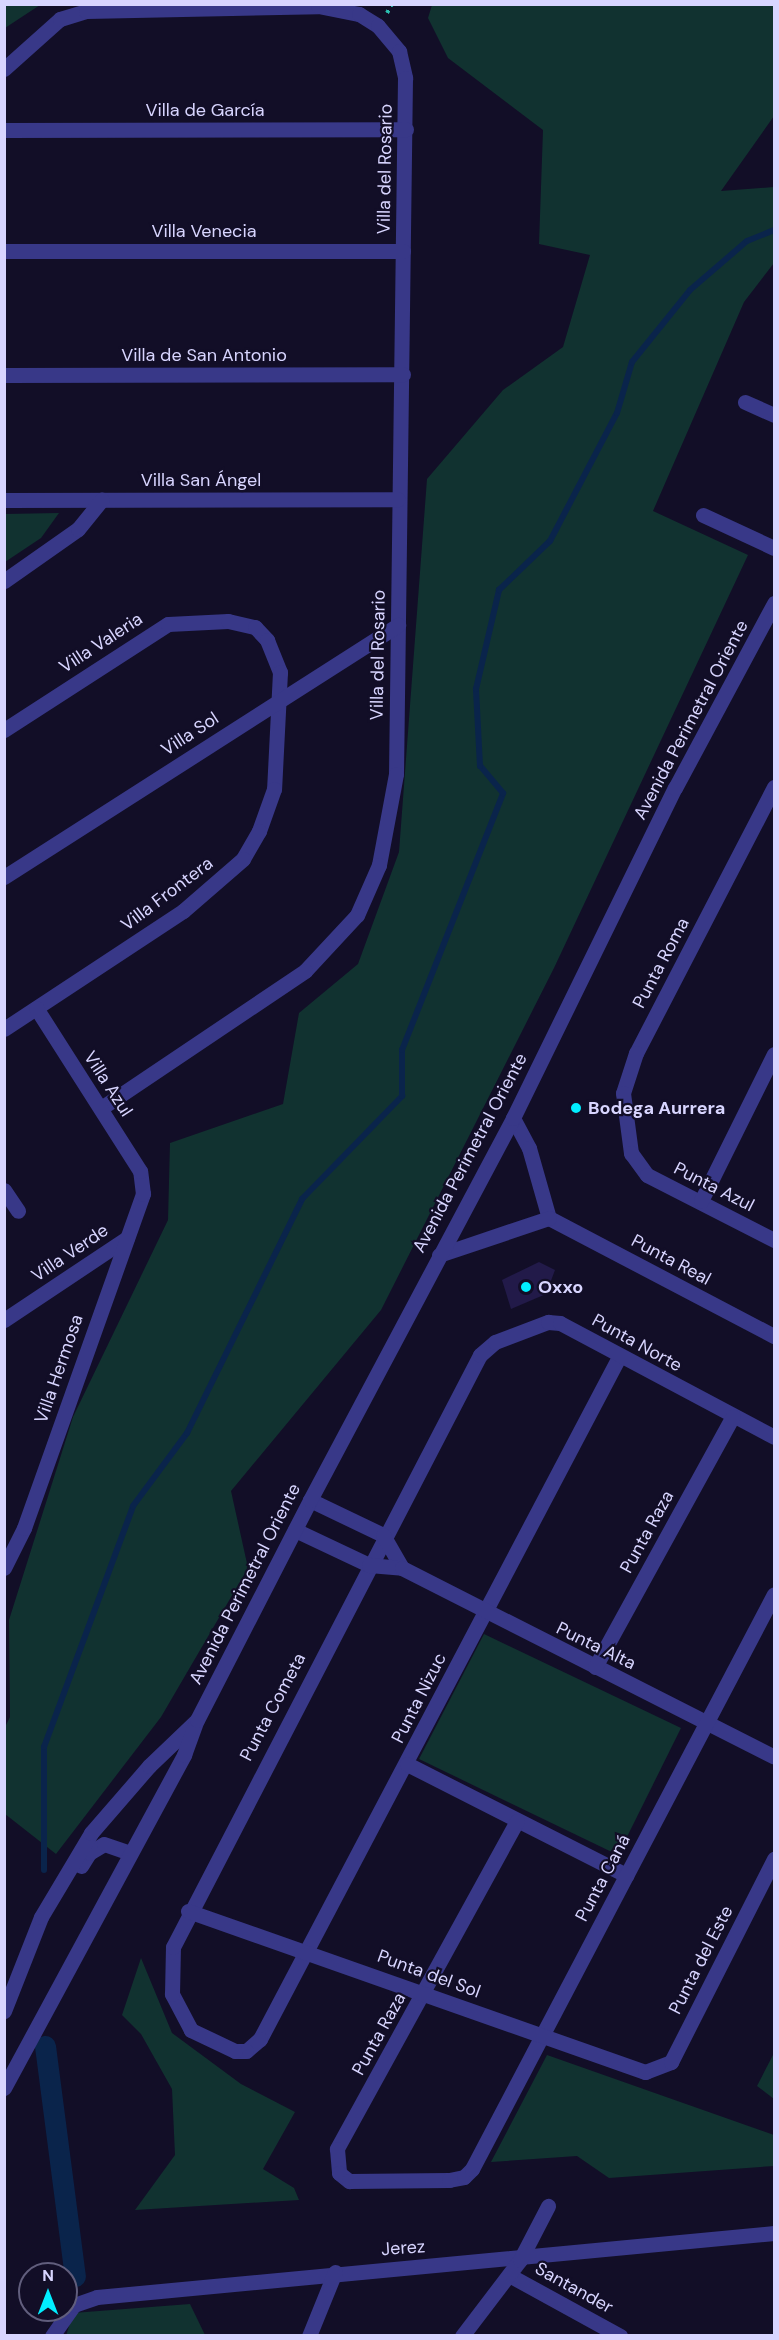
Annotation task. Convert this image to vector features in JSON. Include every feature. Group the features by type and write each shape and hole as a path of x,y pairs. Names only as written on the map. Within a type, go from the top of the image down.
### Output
{"street":[{"name":"Villa del Rosario","path":"4,69 60,19 107,9 339,8 359,14 383,31 404,66 406,129 403,374 398,499 395,790 378,865 357,915 305,971 101,1108"},
{"name":"Villa de García","path":"4,130 406,129"},
{"name":"Villa Venecia","path":"4,251 403,251"},
{"name":"Villa de San Antonio","path":"4,375 403,374"},
{"path":"745,402 774,415"},
{"path":"4,581 78,529 102,499"},
{"name":"Villa San Ángel","path":"4,500 398,499"},
{"path":"703,515 774,548"},
{"name":"Avenida Perimetral Oriente","path":"4,2088 184,1755 197,1720 310,1500 513,1118 675,788 774,603"},
{"name":"Villa Valeria","path":"4,730 144,636 168,624 196,620 228,621 261,633 280,672 278,701"},
{"name":"Villa Sol","path":"4,877 398,625"},
{"name":"Villa Frontera","path":"4,1029 183,911 243,859 260,831 274,789 278,701"},
{"name":"Punta Roma","path":"638,1165 623,1112 625,1075 774,787"},
{"name":"Villa Azul","path":"36,1008 101,1108 144,1182"},
{"path":"701,1201 774,1054"},
{"path":"439,1255 549,1218 528,1148 513,1118"},
{"name":"Punta Azul","path":"638,1165 647,1175 774,1240"},
{"name":"Villa Hermosa","path":"4,1568 24,1528 127,1238 144,1182"},
{"path":"4,1190 18,1211"},
{"name":"Punta Real","path":"549,1218 774,1336"},
{"name":"Villa Verde","path":"4,1320 127,1238"},
{"name":"Punta Norte","path":"480,1355 495,1342 548,1322 560,1323 774,1437"},
{"name":"Punta Cometa","path":"246,2051 227,2049 191,2030 179,2014 170,1966 188,1911 480,1355"},
{"name":"Punta Nizuc","path":"246,2051 260,2039 620,1357"},
{"name":"Punta Raza","path":"595,1666 734,1416"},
{"path":"310,1500 383,1536 402,1568"},
{"name":"Punta Alta","path":"295,1530 369,1564 402,1568 484,1612 774,1757"},
{"name":"Punta Caná","path":"464,2177 542,2036 774,1594"},
{"name":"Avenida Perimetral Oriente","path":"4,2011 25,1968 41,1917 91,1833 149,1766 197,1720"},
{"path":"407,1764 626,1875"},
{"name":"Punta Raza","path":"464,2177 362,2184 339,2173 338,2149 517,1821"},
{"path":"25,1968 89,1853 104,1845 130,1853"},
{"name":"Punta del Este","path":"656,2071 671,2062 774,1859"},
{"name":"Punta del Sol","path":"188,1911 307,1950 634,2070 656,2071"},
{"path":"462,2336 520,2260 548,2206"},
{"name":"Jerez","path":"52,2335 64,2313 90,2299 335,2272 520,2260 774,2233"},
{"path":"309,2336 335,2272"},
{"name":"Santander","path":"509,2275 620,2336"}],"green space":[{"path":"5,4 40,4 40,5 5,28"},
{"path":"432,5 774,5 774,116 721,191 774,187 774,263 744,302 653,511 748,555 554,968 381,1310 231,1491 248,1568 161,1717 56,1854 5,1814 4,1729 10,1717 9,1620 73,1417 168,1220 170,1143 283,1104 299,1013 358,964 399,852 427,479 503,390 563,347 590,255 539,244 543,130 448,58 428,18"},
{"path":"59,513 41,538 5,562 5,514"},
{"path":"484,1634 681,1728 618,1855 419,1759"},
{"path":"141,1958 172,2033 241,2084 295,2112 263,2169 294,2188 299,2200 135,2210 175,2155 172,2089 141,2034 122,2015"},
{"path":"774,2053 774,2099 757,2086"},
{"path":"547,2055 774,2135 774,2166 609,2178 577,2156 491,2162"},
{"path":"190,2304 205,2335 66,2336 70,2322 78,2322 78,2313"}],"building":[{"name":"Oxxo","path":"539,1262 555,1270 546,1294 511,1309 502,1280"}],"waterway":[{"path":"44,1870 44,1747 133,1506 187,1433 302,1199 402,1096 402,1050 503,793 480,766 476,689 499,590 550,541 617,413 632,362 690,290 747,241 774,230"},
{"path":"45,2046 73,2262"}],"place":[{"name":"Bodega Aurrera","path":"576,1108"},
{"name":"Oxxo","path":"526,1287"}]}
